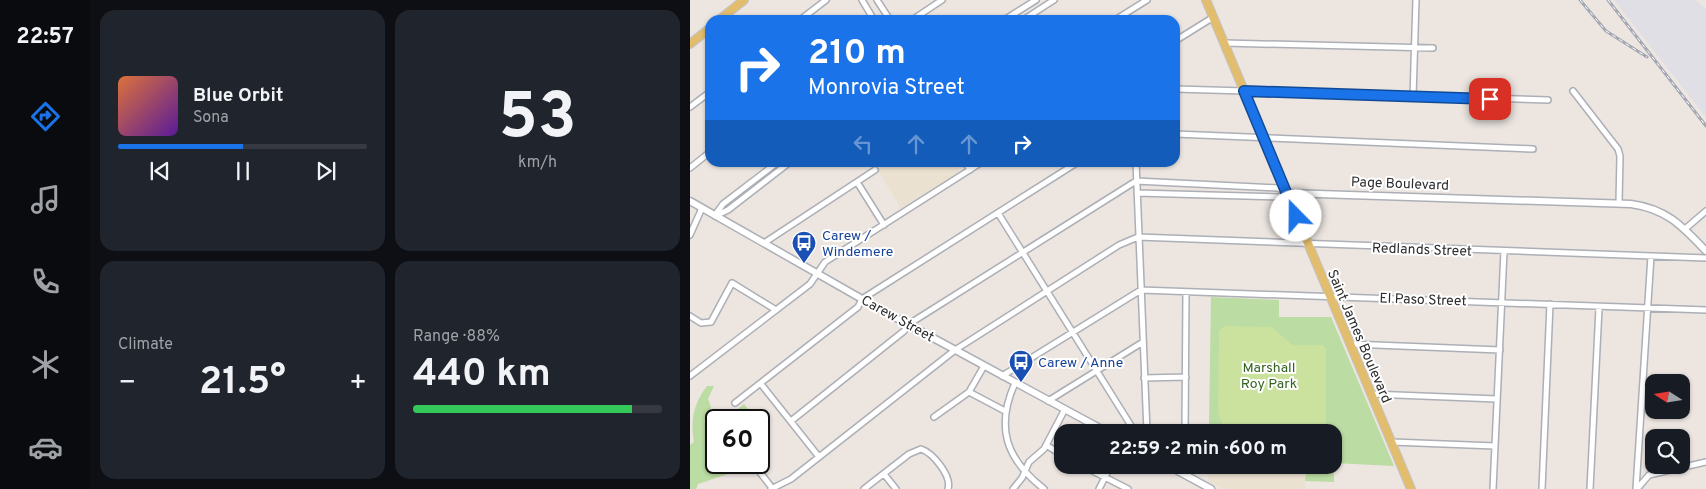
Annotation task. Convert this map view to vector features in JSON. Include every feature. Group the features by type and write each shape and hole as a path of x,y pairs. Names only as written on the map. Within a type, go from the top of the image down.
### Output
{"main road":[{"path":"726,15 744,0"},
{"path":"1206,0 1287,193"},
{"path":"690,44 705,32"},
{"name":"Saint James Boulevard","path":"1287,193 1412,489"}],"street":[{"path":"806,15 826,0"},
{"path":"862,0 871,15"},
{"path":"877,0 887,15"},
{"path":"920,15 942,0"},
{"path":"1012,15 1036,0 1040,9"},
{"path":"1123,15 1147,0"},
{"path":"1413,97 1415,0"},
{"path":"1030,15 1052,1"},
{"path":"1180,38 1212,18"},
{"path":"1223,44 1433,48"},
{"path":"1180,89 1548,100"},
{"path":"1573,91 1618,149 1620,156 1619,203"},
{"path":"690,108 705,96"},
{"path":"1180,134 1533,149"},
{"path":"690,168 705,156"},
{"path":"715,216 723,204 771,167"},
{"path":"715,216 728,210 784,167"},
{"path":"690,376 810,284 825,262 975,167"},
{"path":"735,403 858,307 862,299 1070,167"},
{"path":"1136,167 1147,424"},
{"path":"764,243 875,170"},
{"path":"791,421 904,331 909,324 1136,181 1278,188 1287,193"},
{"path":"857,182 884,225"},
{"path":"1204,185 1204,194"},
{"path":"1136,193 1279,196 1287,193"},
{"name":"Page Boulevard","path":"1287,193 1619,203 1653,208 1668,215 1685,229 1706,251"},
{"name":"Carew Street","path":"690,201 862,299 1092,424"},
{"path":"690,235 702,208"},
{"path":"1685,229 1706,211"},
{"path":"998,214 1130,424"},
{"path":"761,474 772,489 791,479 954,350 1119,245 1138,237"},
{"name":"Redlands Street","path":"1138,237 1308,245 1706,258"},
{"path":"1493,489 1504,251"},
{"path":"1636,489 1651,256"},
{"path":"690,316 701,322 711,322 732,283 776,310"},
{"path":"1002,376 1141,290"},
{"name":"El Paso Street","path":"1141,290 1503,302 1599,308 1706,310"},
{"path":"1185,424 1186,292"},
{"path":"1542,489 1550,304"},
{"path":"1590,489 1599,308"},
{"path":"1048,401 1143,342"},
{"path":"1351,344 1500,350"},
{"path":"934,417 969,392 984,366"},
{"path":"1144,378 1186,378"},
{"path":"1015,383 1005,411 1007,443 1015,460 1044,489"},
{"path":"761,384 819,457"},
{"path":"969,392 1005,411"},
{"path":"1371,394 1497,399"},
{"path":"1014,489 1029,462 1042,452 1065,410"},
{"path":"1392,442 1495,446"},
{"path":"1046,445 1054,450"},
{"path":"864,489 909,454 921,449 931,455 947,477 948,489"},
{"path":"1636,489 1649,475 1706,462"},
{"path":"884,474 896,489"},
{"path":"1097,474 1128,489"},
{"path":"1099,489 1106,474"},
{"path":"1185,475 1211,489"}],"shaded area":[{"path":"1614,0 1695,0 1706,9 1706,117"},
{"path":"875,167 958,167 959,170 957,174 901,208"},
{"path":"1208,474 1306,474 1305,489 1223,489 1208,481"}],"green space":[{"name":"Marshall Roy Park","path":"1211,297 1279,300 1279,317 1331,317 1394,466 1342,463 1342,424 1209,424"},
{"path":"1224,326 1272,327 1292,345 1323,345 1326,349 1326,424 1223,424 1218,413 1219,331"},
{"path":"707,386 714,386 708,399 711,407 710,409 705,409 705,474 728,474 698,484 696,489 690,489 690,445 694,442 693,419 699,399"},
{"path":"744,404 748,409 738,409"},
{"name":"Marshall Roy Park","path":"1306,474 1334,474 1334,482 1305,481"}],"railway":[{"path":"1580,0 1606,31 1647,57"},
{"path":"1608,0 1706,126"}],"place":[{"name":"Carew / Windemere","path":"804,264"},
{"name":"Carew / Anne","path":"1021,383"}],"route":[{"path":"1296,216 1244,91 1490,99"}]}
